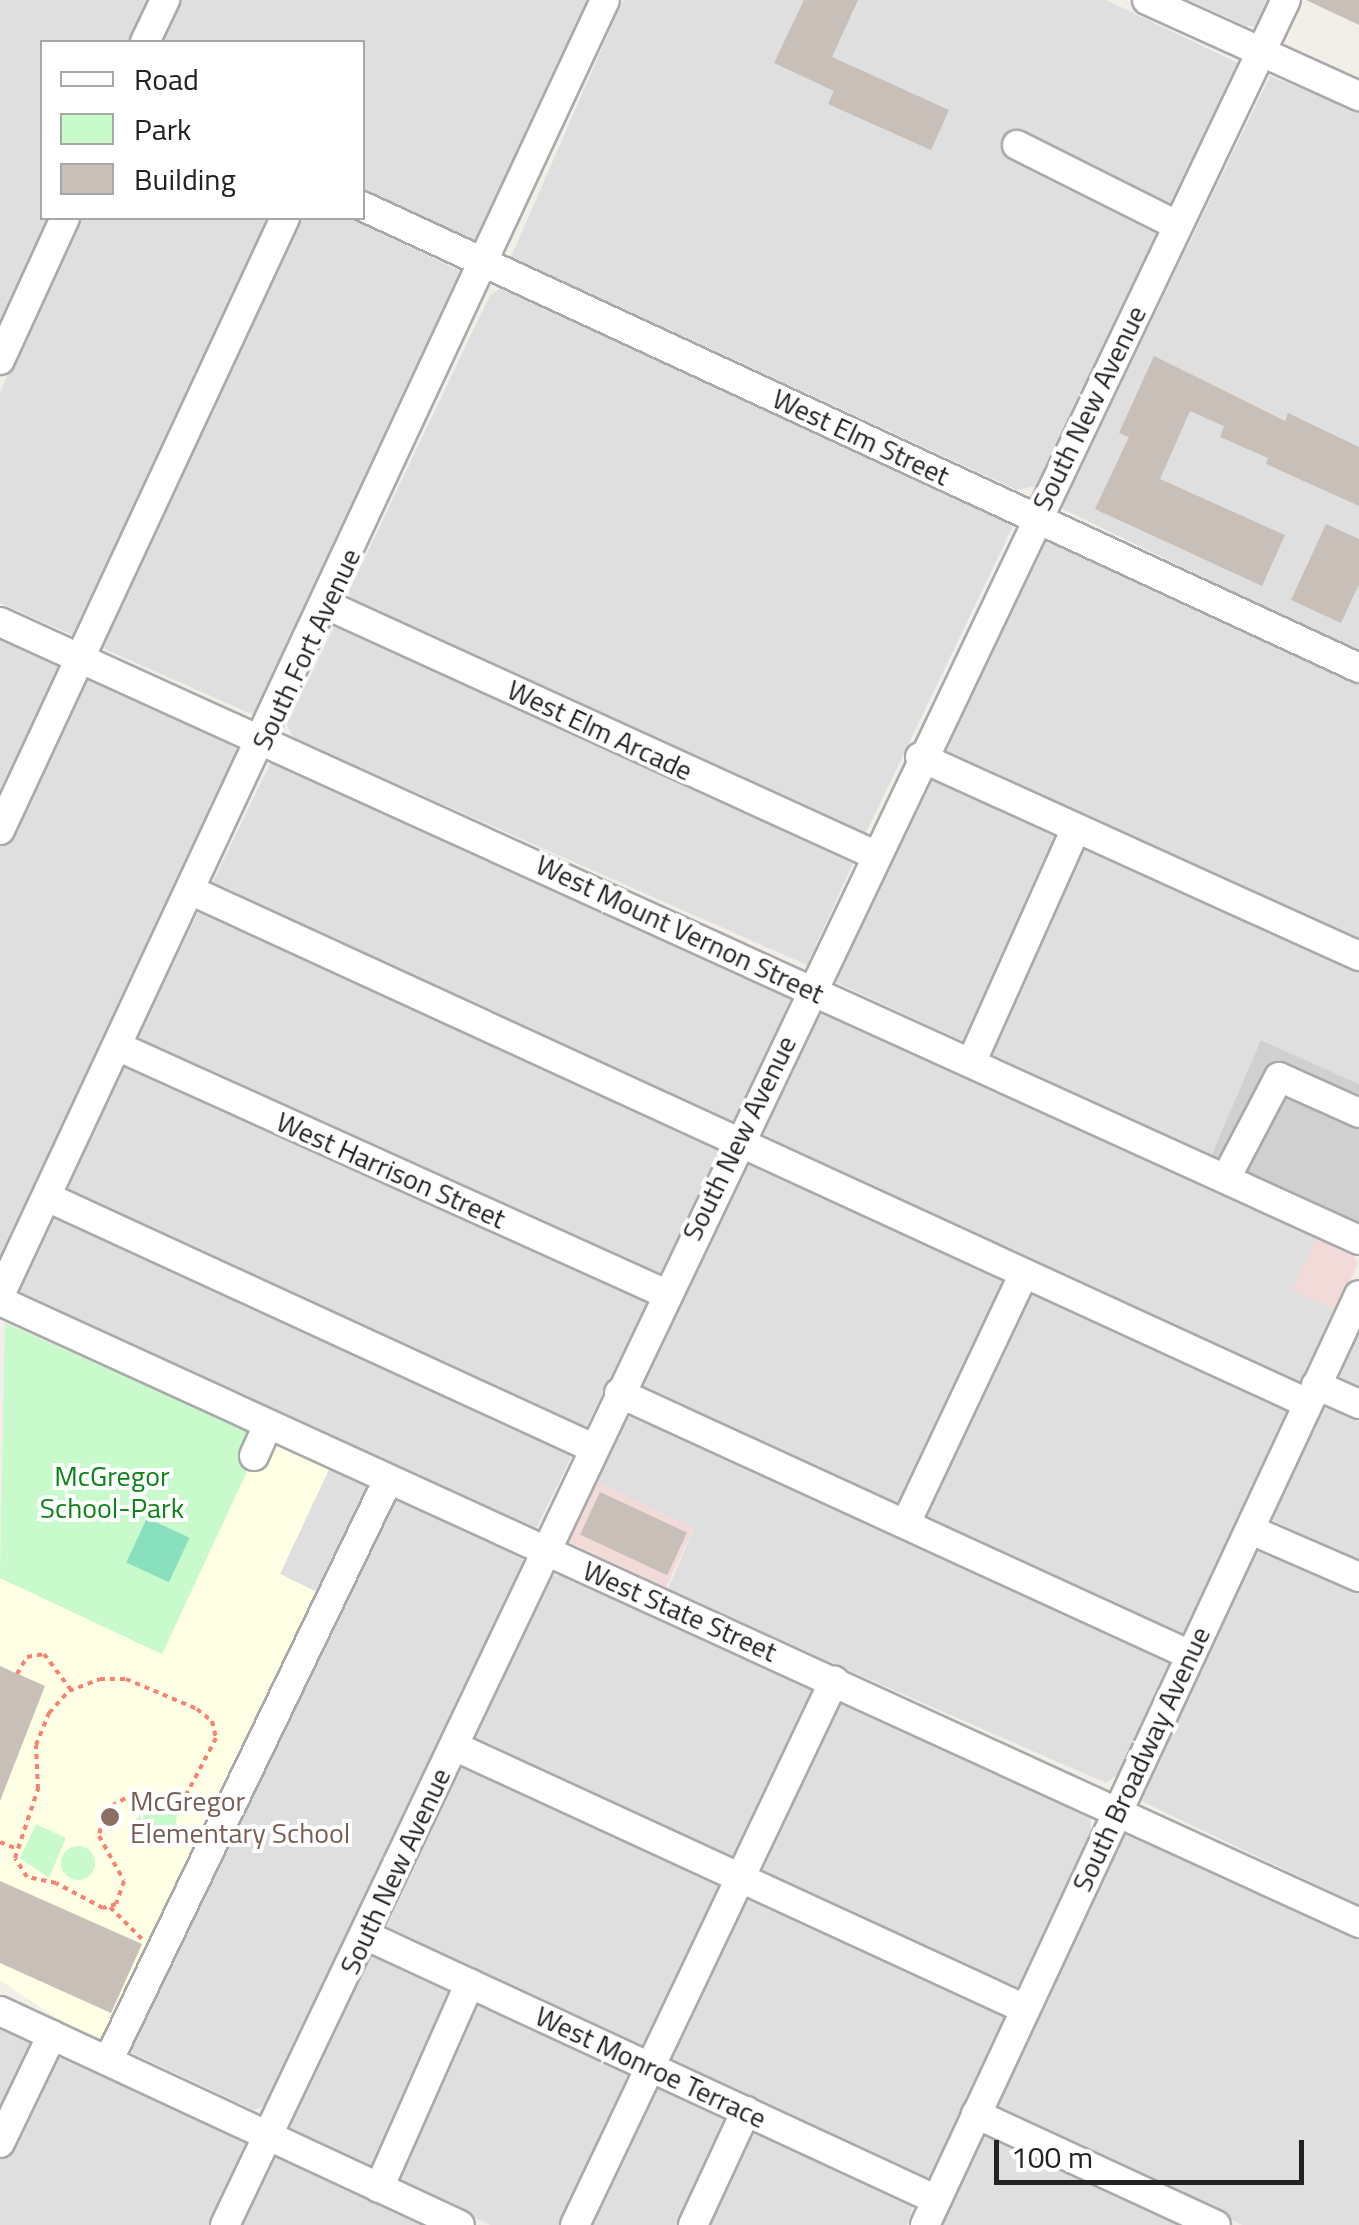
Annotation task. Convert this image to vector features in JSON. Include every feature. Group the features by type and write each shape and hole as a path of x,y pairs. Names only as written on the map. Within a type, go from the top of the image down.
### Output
{"street":[{"path":"147,40 165,0"},
{"name":"South Fort Avenue","path":"0,1298 265,739 605,0"},
{"path":"1147,0 1359,96"},
{"name":"South New Avenue","path":"225,2225 873,854 1286,0"},
{"path":"1017,145 1177,225"},
{"name":"West Elm Street","path":"365,207 1359,668"},
{"path":"0,360 64,220"},
{"path":"0,830 283,220"},
{"name":"West Elm Arcade","path":"327,605 873,854"},
{"name":"West Mount Vernon Street","path":"0,622 265,739 1359,1240"},
{"path":"920,757 1359,956"},
{"path":"972,1063 1076,828"},
{"path":"192,892 739,1140 1023,1276 1311,1394 1359,1404"},
{"name":"West Harrison Street","path":"119,1046 664,1293"},
{"path":"1226,1178 1279,1077 1359,1113"},
{"path":"47,1197 593,1448"},
{"path":"906,1523 1023,1276"},
{"name":"South Broadway Avenue","path":"931,2212 1188,1654 1251,1530 1359,1295"},
{"name":"West State Street","path":"0,1298 544,1555 576,1563 1359,1923"},
{"path":"619,1393 1188,1654"},
{"path":"254,1456 267,1427"},
{"path":"110,2060 387,1482"},
{"path":"1251,1530 1359,1577"},
{"path":"576,2225 834,1681"},
{"path":"454,1746 1025,2009"},
{"name":"West Monroe Terrace","path":"365,1934 746,2111 931,2212"},
{"path":"379,2188 470,1983"},
{"path":"0,2011 460,2225"},
{"path":"0,2143 52,2034"},
{"path":"693,2225 746,2111"},
{"path":"976,2114 1216,2225"}],"path":[{"path":"16,1674 27,1658 44,1654 71,1690"},
{"path":"110,1908 124,1882 99,1836 104,1809 134,1794 170,1803 184,1799 201,1775 215,1731 204,1714 126,1680 71,1690 49,1713 36,1745 38,1788 15,1848 27,1877 56,1883 92,1906 110,1908 146,1944"},
{"path":"0,1842 15,1848"}],"shaded area":[{"path":"0,0 149,0 131,40 40,40 40,220 48,220 0,323"},
{"path":"179,0 591,0 478,243 467,243 365,195 365,40 160,40"},
{"path":"623,0 1106,0 1238,63 1036,486 1017,490 511,257"},
{"path":"1189,0 1271,0 1257,26 1247,26"},
{"path":"1270,76 1359,112 1359,653 1061,508"},
{"path":"79,220 353,220 464,273 254,715 0,603 0,392"},
{"path":"503,287 1013,526 862,841 350,605 349,591 490,295"},
{"path":"1043,538 1359,682 1359,1084 1262,1040 1211,1156 833,981"},
{"path":"337,621 855,859 807,965 293,738 287,724"},
{"path":"0,635 240,750 0,1260"},
{"path":"271,762 796,1000 533,1535 19,1298 19,1281"},
{"path":"818,1010 1318,1234 1337,1311 1119,1774 1106,1783 667,1591 694,1528 596,1482"},
{"path":"1261,1040 1359,1084 1359,1222 1211,1156"},
{"path":"1318,1234 1351,1250 1358,1263 1337,1311 1292,1290"},
{"path":"1359,1315 1359,1562 1270,1519"},
{"name":"McGregor Elementary School","path":"263,1437 330,1467 280,1574 325,1596 111,2043 61,2021 0,1980 0,1578 162,1654"},
{"path":"330,1467 519,1553 524,1562 265,2105 254,2110 111,2043 325,1596 280,1574"},
{"path":"596,1482 694,1528 666,1587 568,1542"},
{"path":"1255,1542 1359,1586 1359,1905 1139,1800"},
{"path":"564,1571 1090,1816 1091,1833 929,2178 384,1929 548,1578"},
{"path":"1136,1832 1359,1936 1359,2225 1242,2225 995,2107 1121,1835"},
{"path":"371,1952 914,2203 907,2225 490,2225 290,2134 285,2130"},
{"path":"0,2022 35,2045 0,2123"},
{"path":"53,2050 248,2138 209,2225 0,2225 0,2159"},
{"path":"982,2130 1195,2225 934,2225"},
{"path":"278,2153 441,2225 239,2225"}],"green space":[{"name":"McGregor School-Park","path":"5,1323 263,1437 162,1654 0,1578"},
{"path":"147,1518 190,1538 169,1582 126,1562"},
{"path":"148,1807 177,1814 174,1843 129,1843 128,1828"},
{"path":"36,1824 66,1838 49,1878 20,1858"},
{"path":"78,1846 90,1851 95,1863 90,1875 78,1880 66,1875 61,1863 66,1851"}],"building":[{"path":"804,0 858,0 832,57 949,110 931,150 828,104 834,91 774,63"},
{"path":"1306,0 1359,0 1359,25"},
{"path":"1154,356 1285,421 1288,413 1359,447 1359,506 1266,464 1268,458 1220,437 1224,426 1190,411 1160,479 1285,535 1262,586 1095,509 1129,437 1119,433"},
{"path":"1326,524 1359,539 1359,584 1341,623 1291,600"},
{"path":"600,1492 687,1533 667,1575 580,1535"},
{"path":"0,1666 45,1686 0,1801"},
{"path":"0,1881 142,1944 111,2013 0,1963"}],"place":[{"name":"McGregor Elementary School","path":"110,1817"}]}
